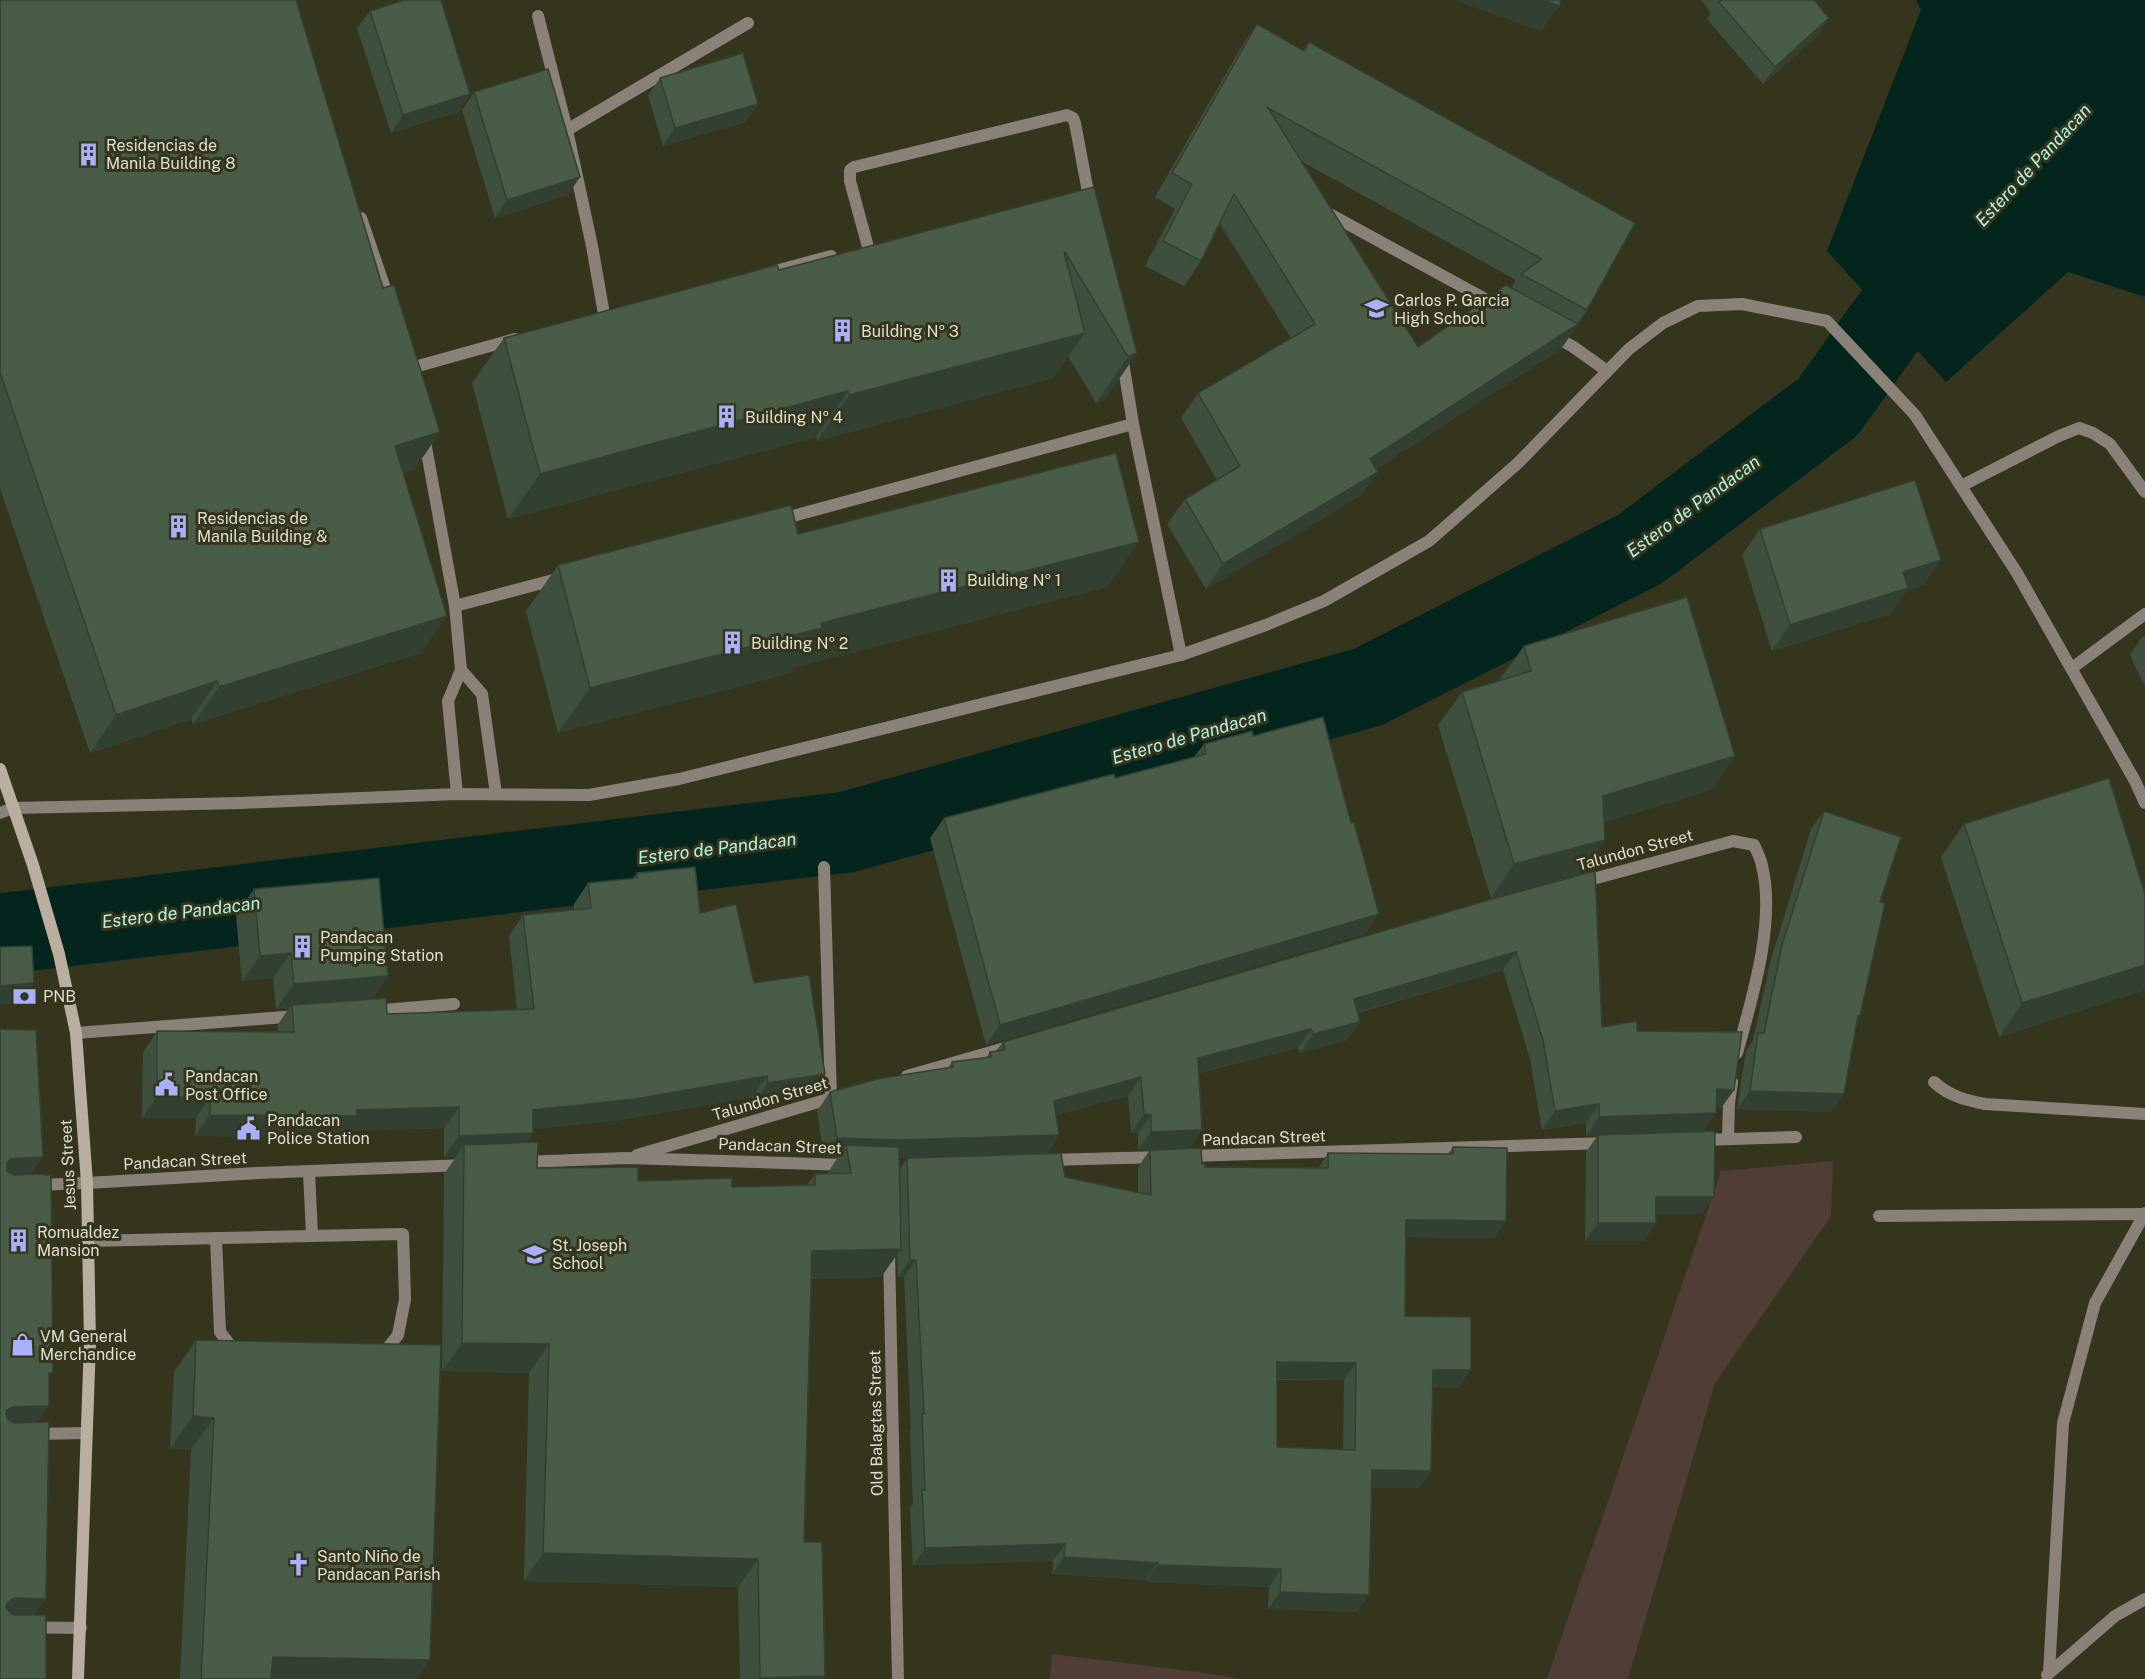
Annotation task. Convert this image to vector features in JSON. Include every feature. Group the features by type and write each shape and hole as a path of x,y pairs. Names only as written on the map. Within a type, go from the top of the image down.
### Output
{"main road":[{"name":"Jesus Street","path":"1,773 33,865 59,954 76,1034 87,1183 90,1342 78,1679"}],"street":[{"path":"538,16 567,130 604,314"},
{"path":"567,130 748,23"},
{"path":"753,276 862,249 849,181 850,170 854,167 1067,116 1073,118 1075,123 1085,197"},
{"path":"356,201 393,312"},
{"path":"1317,207 1511,313"},
{"path":"0,813 13,808 240,803 457,794 589,795 679,779 1181,655 1266,625 1324,601 1429,541 1518,463 1629,349 1663,323 1698,306 1742,304 1827,321 1915,415 2018,573 2135,781 2145,803"},
{"path":"1542,330 1572,346 1607,371"},
{"path":"411,368 525,336"},
{"path":"1120,349 1133,424 1181,655"},
{"path":"765,523 1133,424"},
{"path":"422,425 455,606 461,670 448,701 457,794"},
{"path":"1961,486 2079,428 2110,444 2145,492"},
{"path":"455,606 570,576"},
{"path":"2072,668 2145,614"},
{"path":"461,670 483,694 496,794"},
{"name":"Talundon Street","path":"1565,886 1733,841 1754,845 1762,866 1767,907 1757,979 1734,1069 1729,1103 1728,1139"},
{"path":"824,867 831,1098"},
{"path":"359,1012 454,1004"},
{"path":"76,1034 311,1015"},
{"path":"897,1079 1020,1043"},
{"path":"1934,1082 1943,1091 1960,1099 1985,1104 2145,1114"},
{"name":"Talundon Street","path":"627,1158 853,1092"},
{"path":"1693,1141 1796,1137"},
{"name":"Pandacan Street","path":"1029,1161 1624,1143"},
{"name":"Pandacan Street","path":"509,1163 627,1158 863,1166"},
{"name":"Pandacan Street","path":"22,1186 474,1164"},
{"path":"309,1172 312,1235"},
{"path":"1879,1216 2145,1214"},
{"path":"2047,1676 2063,1423 2095,1302 2145,1214"},
{"path":"88,1241 404,1234 405,1299 398,1335 383,1354 364,1357"},
{"name":"Old Balagtas Street","path":"888,1235 898,1679"},
{"path":"216,1238 220,1332 238,1354 247,1357"},
{"path":"21,1434 86,1432"},
{"path":"2047,1676 2115,1616 2145,1599"},
{"path":"0,1627 81,1628"}],"shaded area":[{"path":"1833,1161 1831,1216 1715,1383 1628,1679 1547,1679 1721,1171"},
{"path":"1052,1654 1198,1672 1241,1679 1050,1679"}],"water":[{"path":"1916,0 2145,0 2145,297 2068,272 1946,382 1827,251 1921,10"}],"building":[{"path":"0,0 296,0 383,288 394,285 440,432 395,446 447,616 219,687 217,681 116,715 0,373"},
{"path":"404,0 441,0 470,94 403,115 370,11"},
{"path":"1544,0 1561,0 1559,6"},
{"path":"1721,0 1814,0 1829,18 1775,67 1719,2"},
{"path":"1257,24 1304,51 1309,42 1635,223 1587,310 1521,274 1542,259 1268,108 1418,347 1506,285 1578,324 1370,459 1378,472 1223,564 1185,499 1240,466 1198,393 1315,324 1234,194 1201,261 1163,241 1192,184 1172,173"},
{"path":"743,53 758,104 675,128 660,78"},
{"path":"548,69 580,177 507,200 474,92"},
{"path":"1094,187 1137,353 1128,357 1064,252 1085,333 849,395 848,391 540,474 504,338 777,265 779,270"},
{"path":"1116,453 1139,542 821,623 822,628 590,688 558,565 791,505 798,534"},
{"path":"1915,480 1941,560 1903,572 1908,588 1790,625 1760,529"},
{"path":"1687,597 1735,756 1603,796 1605,840 1514,864 1462,692 1531,671 1524,646"},
{"path":"1323,717 1351,823 1354,822 1379,914 1000,1025 944,818 1114,774 1115,778 1206,754 1204,744 1252,731 1253,736"},
{"path":"2109,778 2145,894 2145,965 2022,1003 1964,824"},
{"path":"1824,811 1901,837 1880,902 1885,903 1860,1016 1858,1016 1844,1094 1750,1091 1758,1033 1764,1033 1782,945"},
{"path":"695,867 700,913 736,904 754,983 809,975 825,1074 768,1083 767,1076 635,1099 533,1110 533,1133 459,1136 459,1107 357,1110 357,1116 210,1115 210,1097 157,1097 157,1031 294,1032 292,1005 386,998 387,1014 534,1009 523,915 591,908 588,883 637,878 637,873"},
{"path":"1595,871 1602,1027 1637,1021 1637,1031 1742,1032 1734,1090 1717,1089 1716,1113 1599,1117 1599,1104 1555,1111 1543,1040 1516,952 1354,999 1360,1022 1313,1034 1311,1029 1198,1058 1202,1130 1151,1132 1151,1115 1144,1114 1141,1077 1054,1101 1059,1135 900,1140 837,1138 830,1092 877,1079 953,1067 952,1062 991,1057 990,1052 1005,1050 1003,1042"},
{"path":"379,878 388,976 294,984 291,953 260,956 254,889"},
{"path":"32,946 34,983 0,986 0,947"},
{"path":"0,1029 36,1030 43,1157 10,1159 7,1163 7,1171 14,1175 51,1175 53,1373 49,1373 49,1406 13,1407 7,1410 6,1414 8,1419 14,1423 49,1422 46,1599 14,1598 8,1602 6,1607 14,1615 46,1615 46,1679 0,1679"},
{"path":"1715,1131 1714,1197 1656,1197 1656,1223 1598,1223 1598,1135"},
{"path":"538,1142 537,1168 638,1167 638,1181 732,1178 732,1187 815,1185 815,1174 851,1173 846,1145 899,1147 901,1249 812,1251 804,1542 822,1542 825,1676 760,1678 758,1559 543,1553 549,1344 462,1343 464,1145"},
{"path":"1453,1147 1507,1148 1506,1221 1406,1220 1405,1316 1471,1317 1471,1370 1433,1370 1431,1471 1372,1470 1369,1595 1280,1592 1281,1569 1158,1565 1158,1563 1064,1557 1065,1544 925,1548 922,1490 925,1490 922,1414 924,1414 916,1260 910,1260 907,1158 1061,1153 1065,1177 1151,1195 1150,1150 1201,1148 1202,1164 1205,1164 1205,1167 1328,1168 1328,1153 1453,1154","holes":["1277,1362 1356,1363 1355,1450 1277,1447"]},
{"name":"Santo Niño de Pandacan Parish","path":"196,1340 441,1345 430,1660 273,1657 271,1679 201,1679 214,1418 193,1416"}],"waterway":[{"name":"Estero de Pandacan","path":"0,934 847,832 1368,687 1640,549 1828,407 1890,320 1966,238"}],"place":[{"name":"Residencias de Manila Building 8","path":"88,154"},
{"name":"Carlos P. Garcia High School","path":"1376,309"},
{"name":"Building № 3","path":"843,331"},
{"name":"Building № 4","path":"727,417"},
{"name":"Residencias de Manila Building &","path":"179,527"},
{"name":"Building № 1","path":"949,580"},
{"name":"Building № 2","path":"733,643"},
{"name":"Pandacan Pumping Station","path":"302,946"},
{"name":"PNB","path":"25,996"},
{"name":"Pandacan Post Office","path":"167,1085"},
{"name":"Pandacan Police Station","path":"249,1129"},
{"name":"Romualdez Mansion","path":"19,1241"},
{"name":"St. Joseph School","path":"534,1254"},
{"name":"VM General Merchandice","path":"22,1345"},
{"name":"Santo Niño de Pandacan Parish","path":"299,1565"}]}
